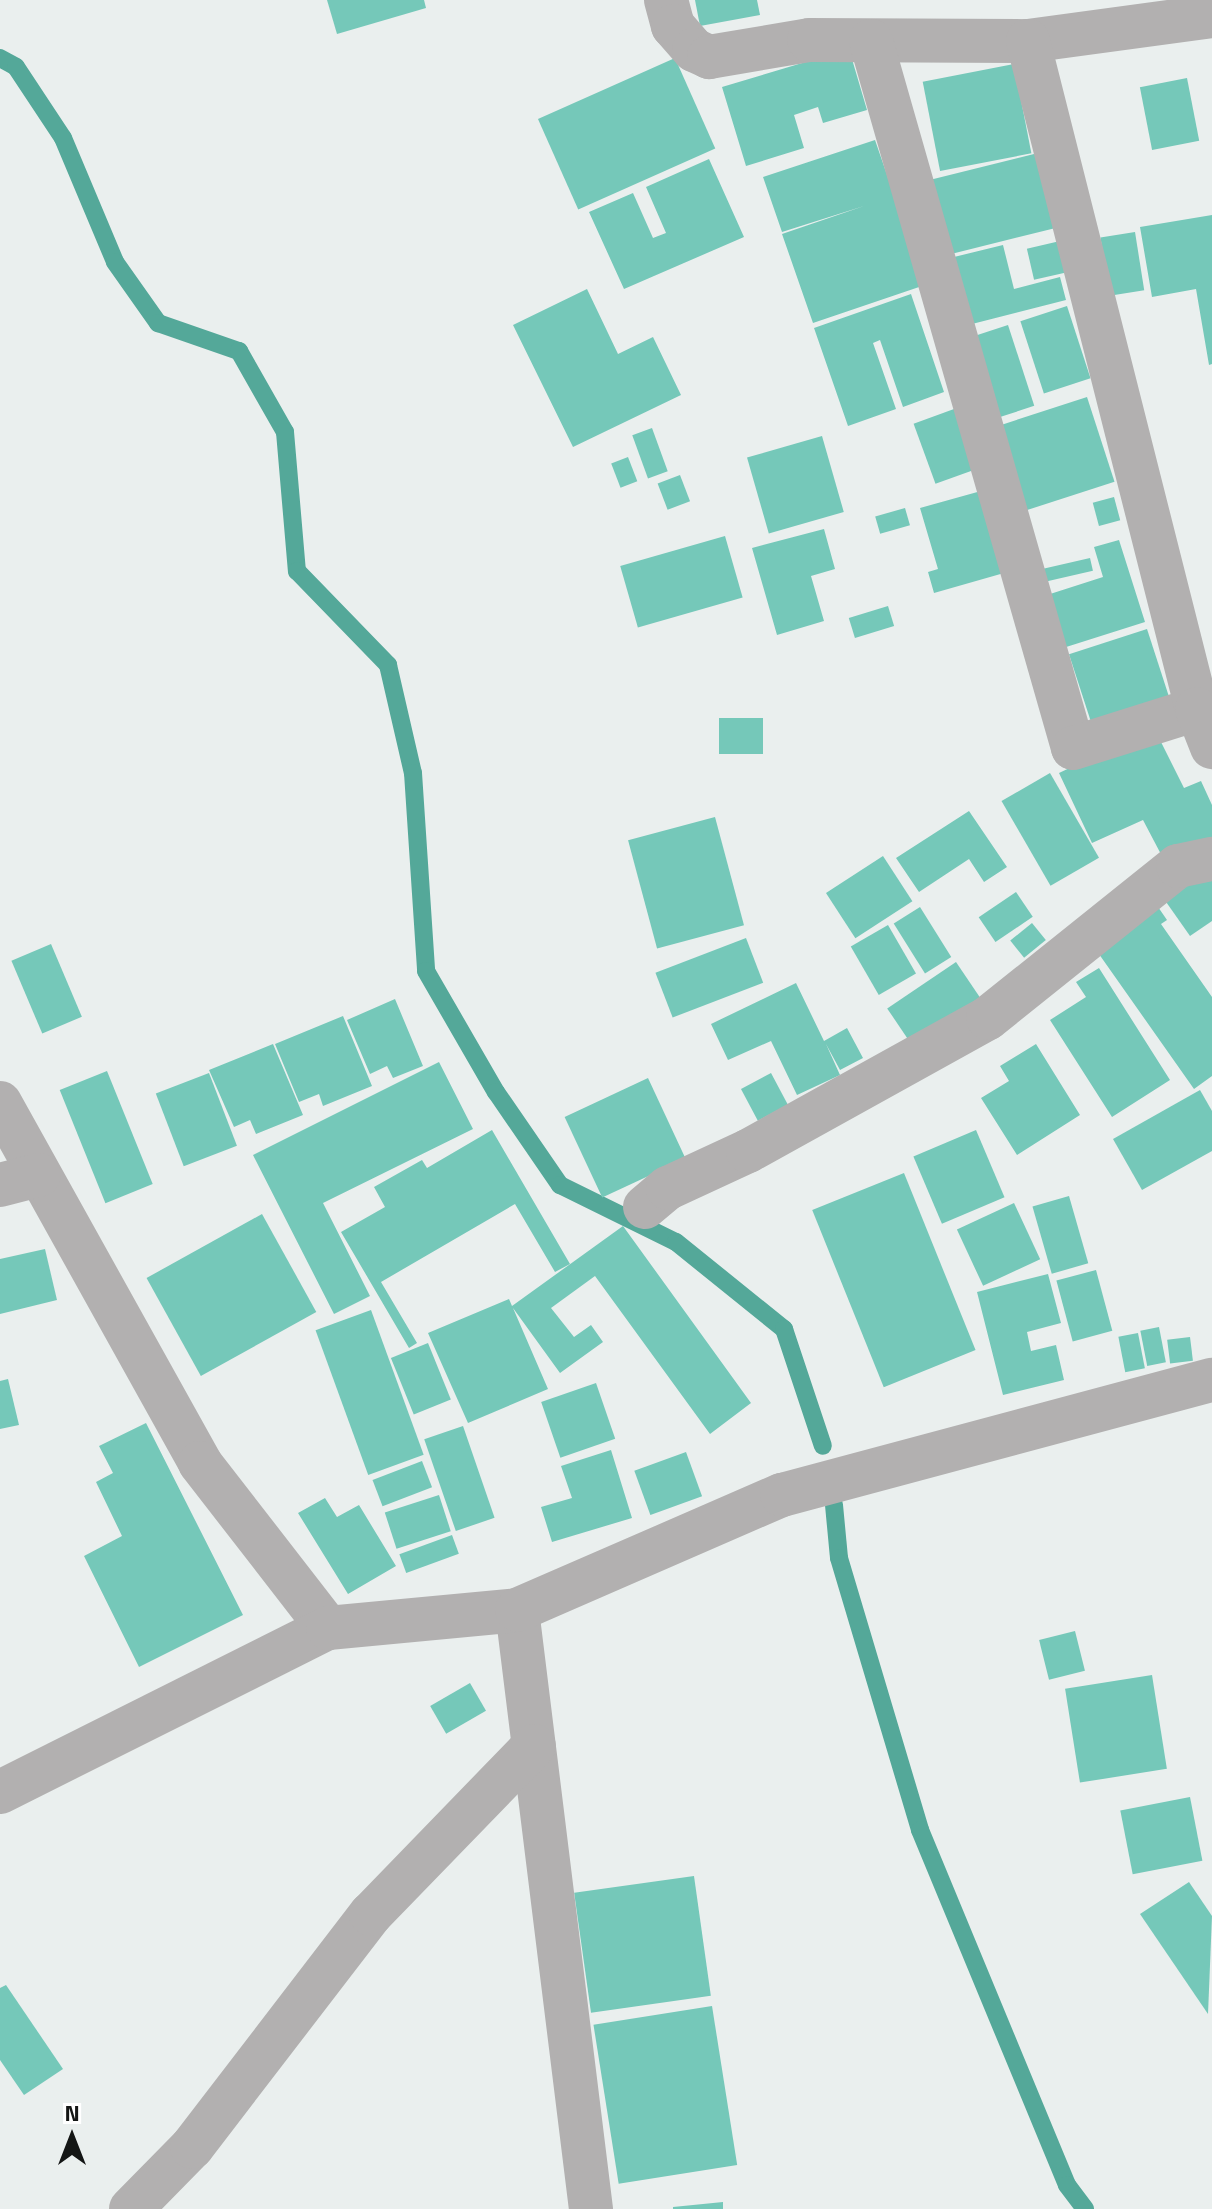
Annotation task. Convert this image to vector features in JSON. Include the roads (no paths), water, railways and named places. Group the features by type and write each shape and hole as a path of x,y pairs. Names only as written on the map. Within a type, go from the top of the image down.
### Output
{"street":[{"path":"666,0 673,26 694,50 709,57 809,40 1028,41 1212,16"},
{"path":"871,41 1073,748 1204,728 1028,41"},
{"path":"645,1207 668,1188 748,1151 988,1018 1178,866 1212,859"},
{"path":"0,1103 20,1180 200,1463 328,1628"},
{"path":"0,1792 328,1628 517,1610 782,1495 1212,1380"},
{"path":"517,1610 591,2209"},
{"path":"131,2209 192,2147 371,1914 534,1746"}],"waterway":[{"path":"0,58 16,67 63,138 115,262 158,323 239,351 285,432 297,571 388,665 413,773 426,971 496,1092 560,1185 676,1242 784,1329 823,1446"},
{"path":"834,1505 839,1558 920,1830 1067,2185 1085,2209"}]}
